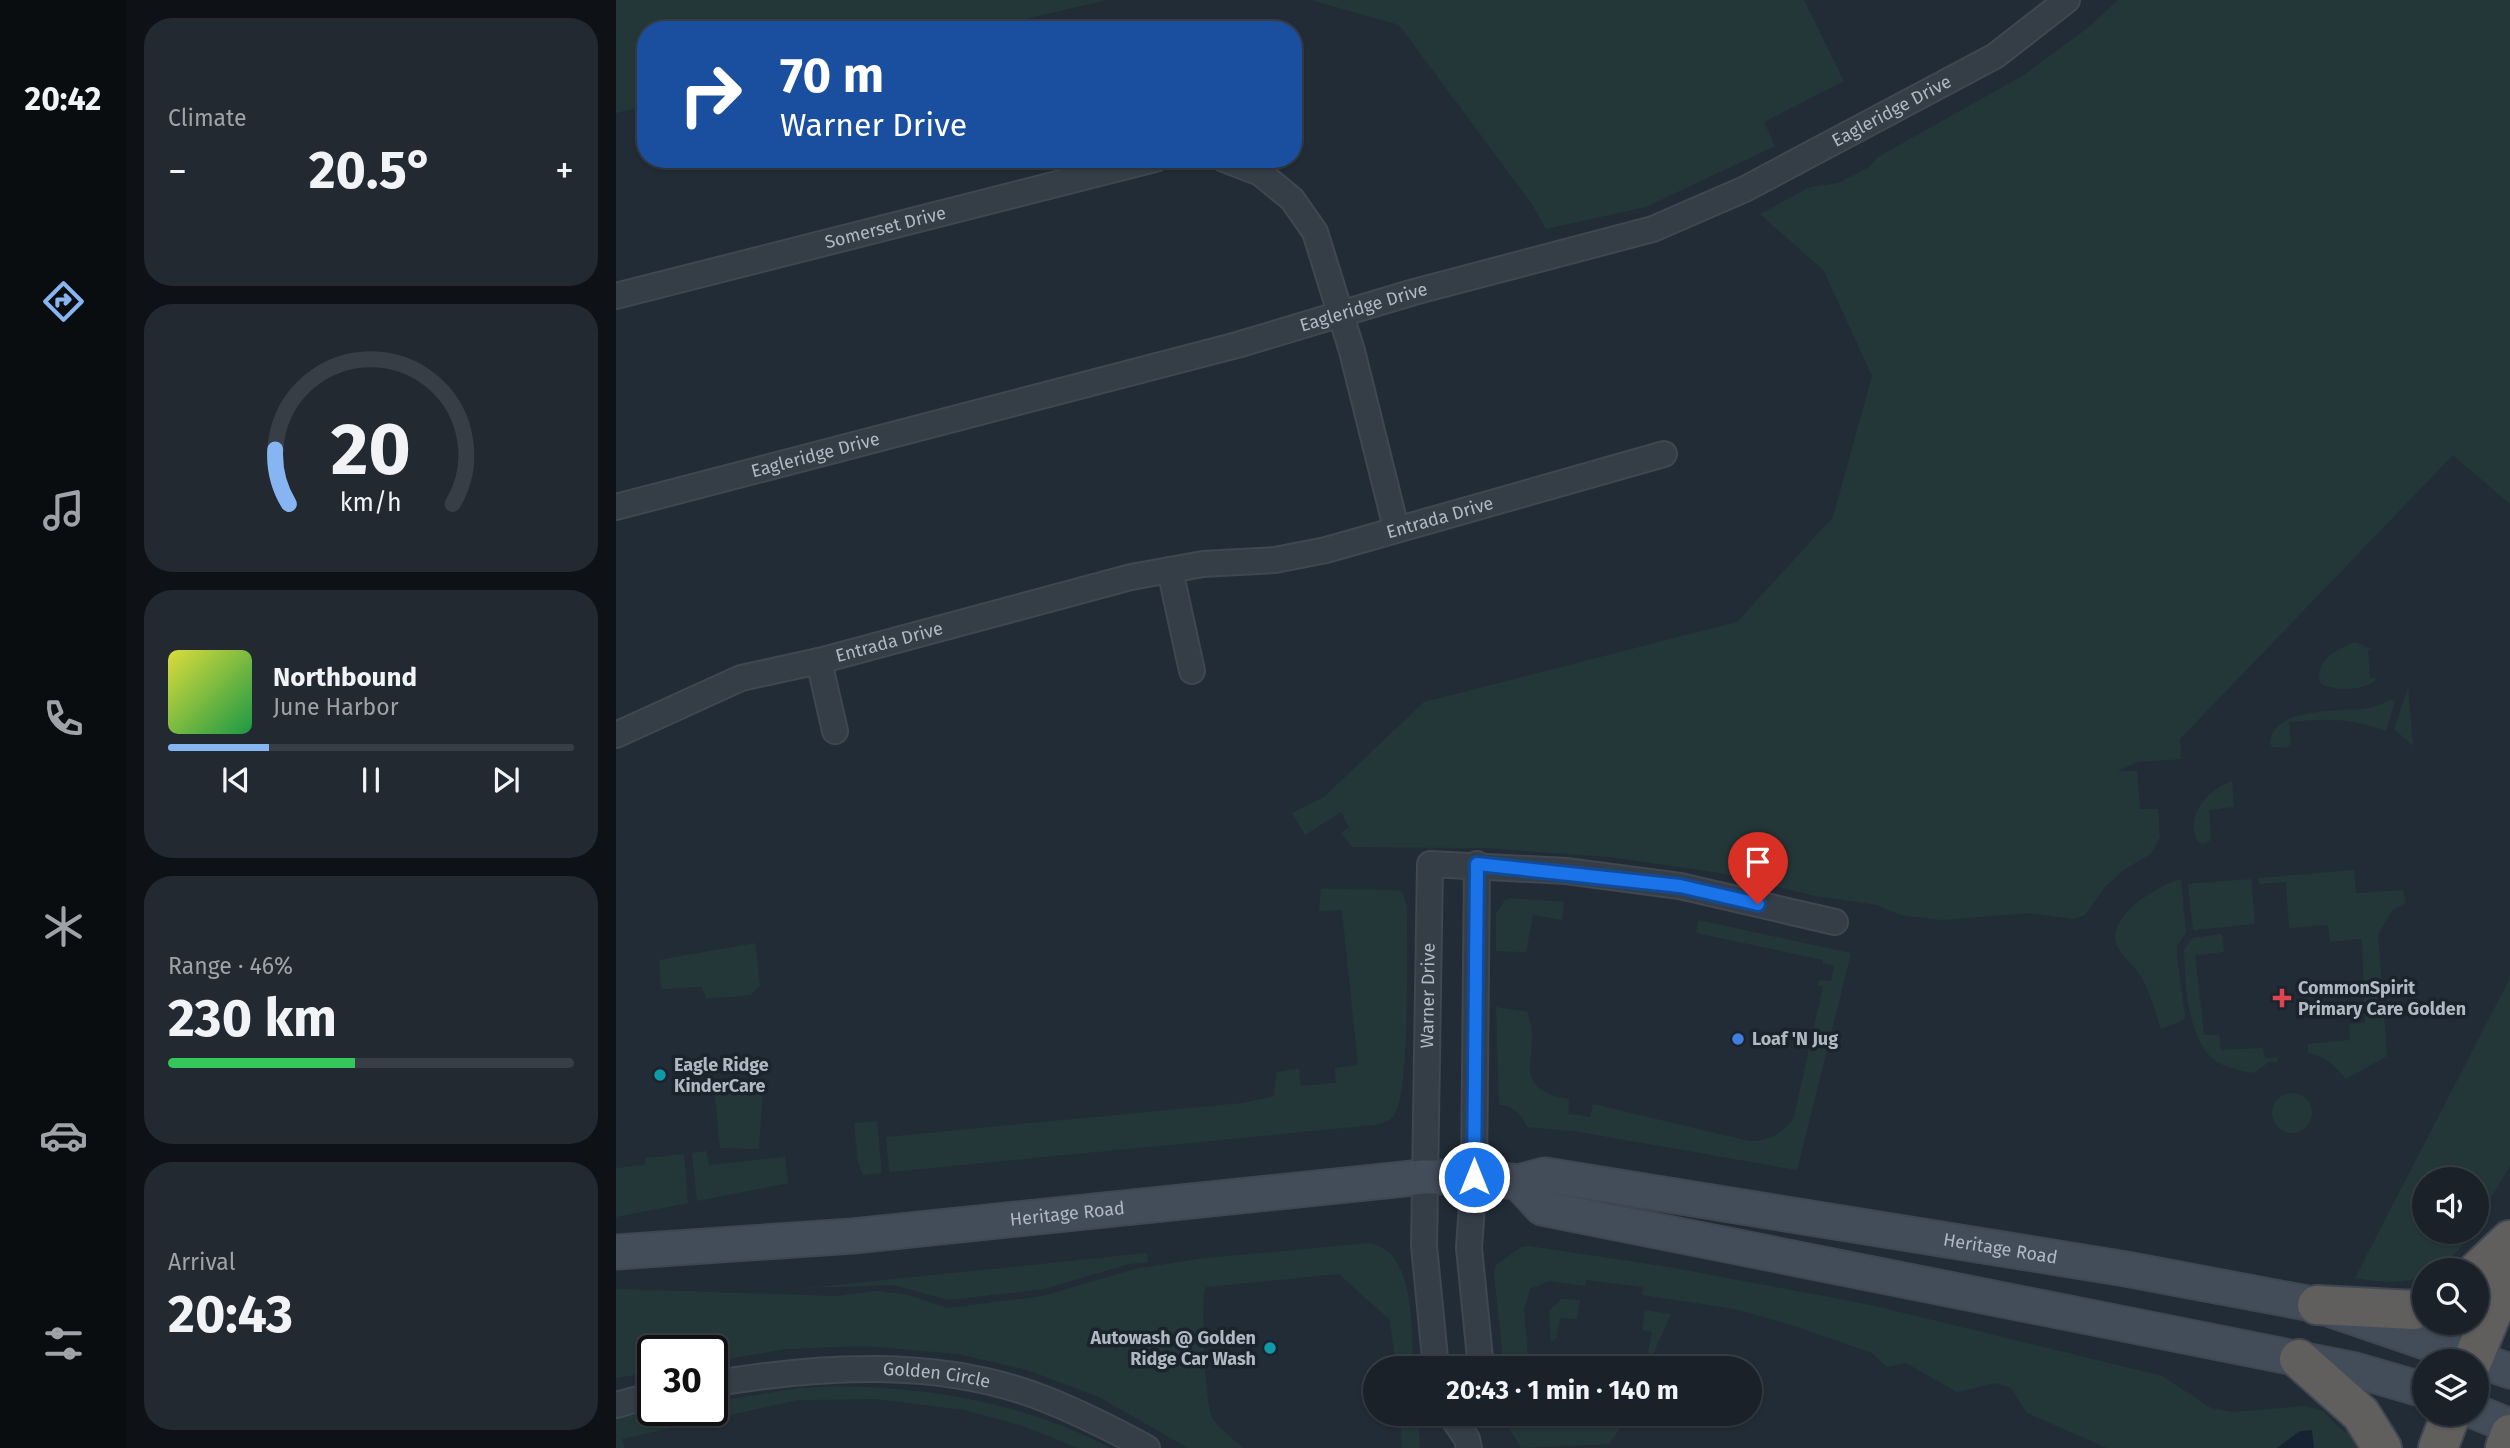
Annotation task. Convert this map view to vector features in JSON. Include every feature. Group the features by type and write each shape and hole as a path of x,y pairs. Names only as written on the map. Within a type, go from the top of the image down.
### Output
{"highway":[{"path":"2489,1260 2510,1240"},
{"path":"2477,1349 2510,1269"},
{"path":"2317,1305 2412,1310"},
{"path":"2299,1359 2361,1414 2374,1430 2382,1448"},
{"path":"2438,1448 2446,1426"},
{"path":"2505,1448 2510,1434"}],"main road":[{"name":"Heritage Road","path":"616,1252 853,1236 1423,1177 1474,1177 1518,1182 1545,1175 2126,1269 2317,1305 2444,1349"},
{"path":"1518,1182 1542,1209 2355,1370 2412,1387"},
{"name":"Heritage Road","path":"2489,1364 2510,1371"},
{"path":"2489,1417 2510,1426"}],"street":[{"name":"Eagleridge Drive","path":"616,507 1237,345 1340,314 1653,229 1745,190 1995,56 2067,0"},
{"name":"Somerset Drive","path":"616,296 1120,168"},
{"path":"1247,168 1260,173 1292,199 1315,232 1340,314 1396,528"},
{"name":"Entrada Drive","path":"616,736 741,678 819,661 1131,577 1326,550 1664,454"},
{"path":"1170,570 1192,671"},
{"path":"819,661 835,731"},
{"name":"Warner Drive","path":"1435,1356 1424,1246 1423,1177 1430,864 1477,864 1680,886 1835,922"},
{"path":"1477,864 1474,1177 1469,1248 1480,1356"},
{"name":"Golden Circle","path":"728,1381 785,1371 917,1370 990,1382 1044,1399 1147,1448"},
{"path":"616,1405 637,1399"},
{"path":"1457,1426 1468,1443"}],"shaded area":[{"path":"616,0 1107,0 1017,21 637,21 637,108 616,113"},
{"path":"1311,0 1804,0 1844,81 1764,122 1775,146 1646,207 1546,229 1532,204 1399,25"},
{"path":"2118,0 2510,0 2510,504 2453,455 2180,739 2181,759 2138,762 2117,771 2137,771 2140,809 2158,809 2160,837 2151,854 2125,869 2105,887 2085,915 2074,919 2028,913 1942,920 1900,915 1877,905 1816,896 1719,873 1610,857 1483,848 1352,847 1341,833 1349,827 1341,812 1305,835 1292,813 1324,797 1424,702 1737,622 1833,517 1872,376 1824,271 1760,214 1810,187 1839,183 1869,167 1878,157 2024,75 2089,27"},
{"path":"2355,642 2373,650 2368,650 2370,677 2377,679 2365,686 2350,689 2321,684 2319,676 2323,663 2334,652"},
{"path":"2408,687 2413,746 2394,729"},
{"path":"2390,700 2395,701 2386,731 2338,720 2289,722 2291,743 2286,748 2272,747 2270,743 2274,731 2293,717 2367,708"},
{"path":"2232,781 2234,807 2209,810 2211,840 2203,844 2197,841 2194,821 2201,804 2215,790"},
{"path":"2354,870 2356,893 2403,890 2406,903 2392,910 2378,935 2387,1056 2346,1079 2325,1059 2308,1053 2308,1044 2350,1040 2349,1024 2365,1023 2362,939 2330,942 2328,925 2289,928 2286,882 2260,884 2258,878"},
{"path":"2181,879 2186,933 2177,946 2177,956 2185,1016 2184,1020 2161,1029 2145,984 2118,948 2116,932 2127,912 2137,902 2160,887"},
{"path":"2251,879 2255,924 2193,930 2188,884"},
{"path":"1321,889 1399,890 1403,893 1407,908 1405,1051 1399,1104 1389,1120 1374,1125 889,1172 886,1137 1243,1103 1274,1096 1277,1072 1299,1069 1301,1086 1336,1083 1335,1068 1358,1065 1342,910 1319,911"},
{"path":"1511,898 1564,902 1562,920 1533,915 1526,952 1496,951 1496,913 1505,900"},
{"path":"1698,920 1851,953 1797,1170 1574,1131 1527,1127 1516,1111 1499,1105 1496,1007 1527,1012 1532,1042 1531,1078 1549,1094 1569,1099 1568,1114 1590,1117 1593,1104 1749,1141 1769,1138 1785,1128 1794,1117 1823,987 1817,985 1819,980 1831,981 1834,966 1823,963 1823,960 1696,933"},
{"path":"2222,934 2224,952 2195,955 2204,1035 2219,1035 2221,1050 2263,1048 2265,1058 2277,1057 2277,1062 2269,1062 2254,1073 2227,1067 2213,1059 2198,1037 2189,1008 2184,950 2192,938"},
{"path":"755,943 760,986 750,995 706,999 702,987 661,989 659,960"},
{"path":"2510,978 2510,1166 2489,1201 2489,1167 2412,1167"},
{"path":"756,1078 763,1086 759,1149 720,1148 714,1084"},
{"path":"2292,1093 2306,1099 2312,1113 2306,1127 2292,1133 2278,1127 2272,1113 2278,1099"},
{"path":"877,1121 882,1173 863,1175 858,1163 854,1123"},
{"path":"706,1151 709,1165 785,1157 788,1183 697,1201 692,1153"},
{"path":"684,1154 688,1203 616,1217 616,1168 645,1165 645,1158"},
{"path":"2412,1168 2412,1244 2463,1244 2449,1258 2412,1258 2412,1280 2398,1282 2355,1278"},
{"path":"1370,1243 1385,1250 1396,1261 1404,1277 1411,1314 1413,1356 1394,1356 1390,1320 1339,1274 1206,1287 1203,1329 1209,1408 1218,1425 1243,1448 1188,1448 1099,1397 1024,1369 958,1354 865,1346 786,1349 728,1359 728,1335 637,1335 637,1375 616,1378 616,1289 835,1296 877,1291 908,1295 947,1308 1043,1296 1135,1269 1197,1259"},
{"path":"1521,1247 1669,1267 1871,1305 2162,1376 2211,1408 2234,1412 2305,1406 2323,1411 2344,1432 2356,1429 2363,1448 2107,1448 2027,1413 2011,1388 1995,1383 1957,1392 1906,1363 1887,1367 1872,1353 1792,1325 1735,1309 1642,1295 1643,1287 1586,1280 1585,1286 1549,1281 1530,1289 1524,1310 1528,1356 1503,1356 1494,1274 1496,1265"},
{"path":"1147,1253 1148,1262 1129,1264 1044,1289 948,1300 894,1285 806,1288"},
{"path":"1562,1299 1580,1300 1577,1319 1560,1318 1556,1339 1551,1342 1549,1311"},
{"path":"1645,1310 1671,1314 1652,1356 1648,1353 1652,1332 1642,1330"},
{"path":"799,1388 877,1388 980,1401 1045,1420 1111,1448 1078,1448 1023,1426 965,1410 876,1399 798,1400 728,1416 728,1399"},
{"path":"637,1415 637,1426 681,1426 622,1439 625,1448 616,1448 616,1418"},
{"path":"1401,1426 1419,1426 1420,1448 1402,1448"},
{"path":"1510,1426 1620,1426 1609,1444 1521,1448"}],"water":[{"path":"2312,1430 2314,1448 2277,1448 2300,1431"}],"place":[{"name":"CommonSpirit Primary Care Golden","path":"2282,998"},
{"name":"Loaf 'N Jug","path":"1738,1039"},
{"name":"Eagle Ridge KinderCare","path":"660,1075"},
{"name":"Autowash @ Golden Ridge Car Wash","path":"1270,1348"}],"route":[{"path":"1474,1177 1477,864 1680,886 1758,904"}]}
